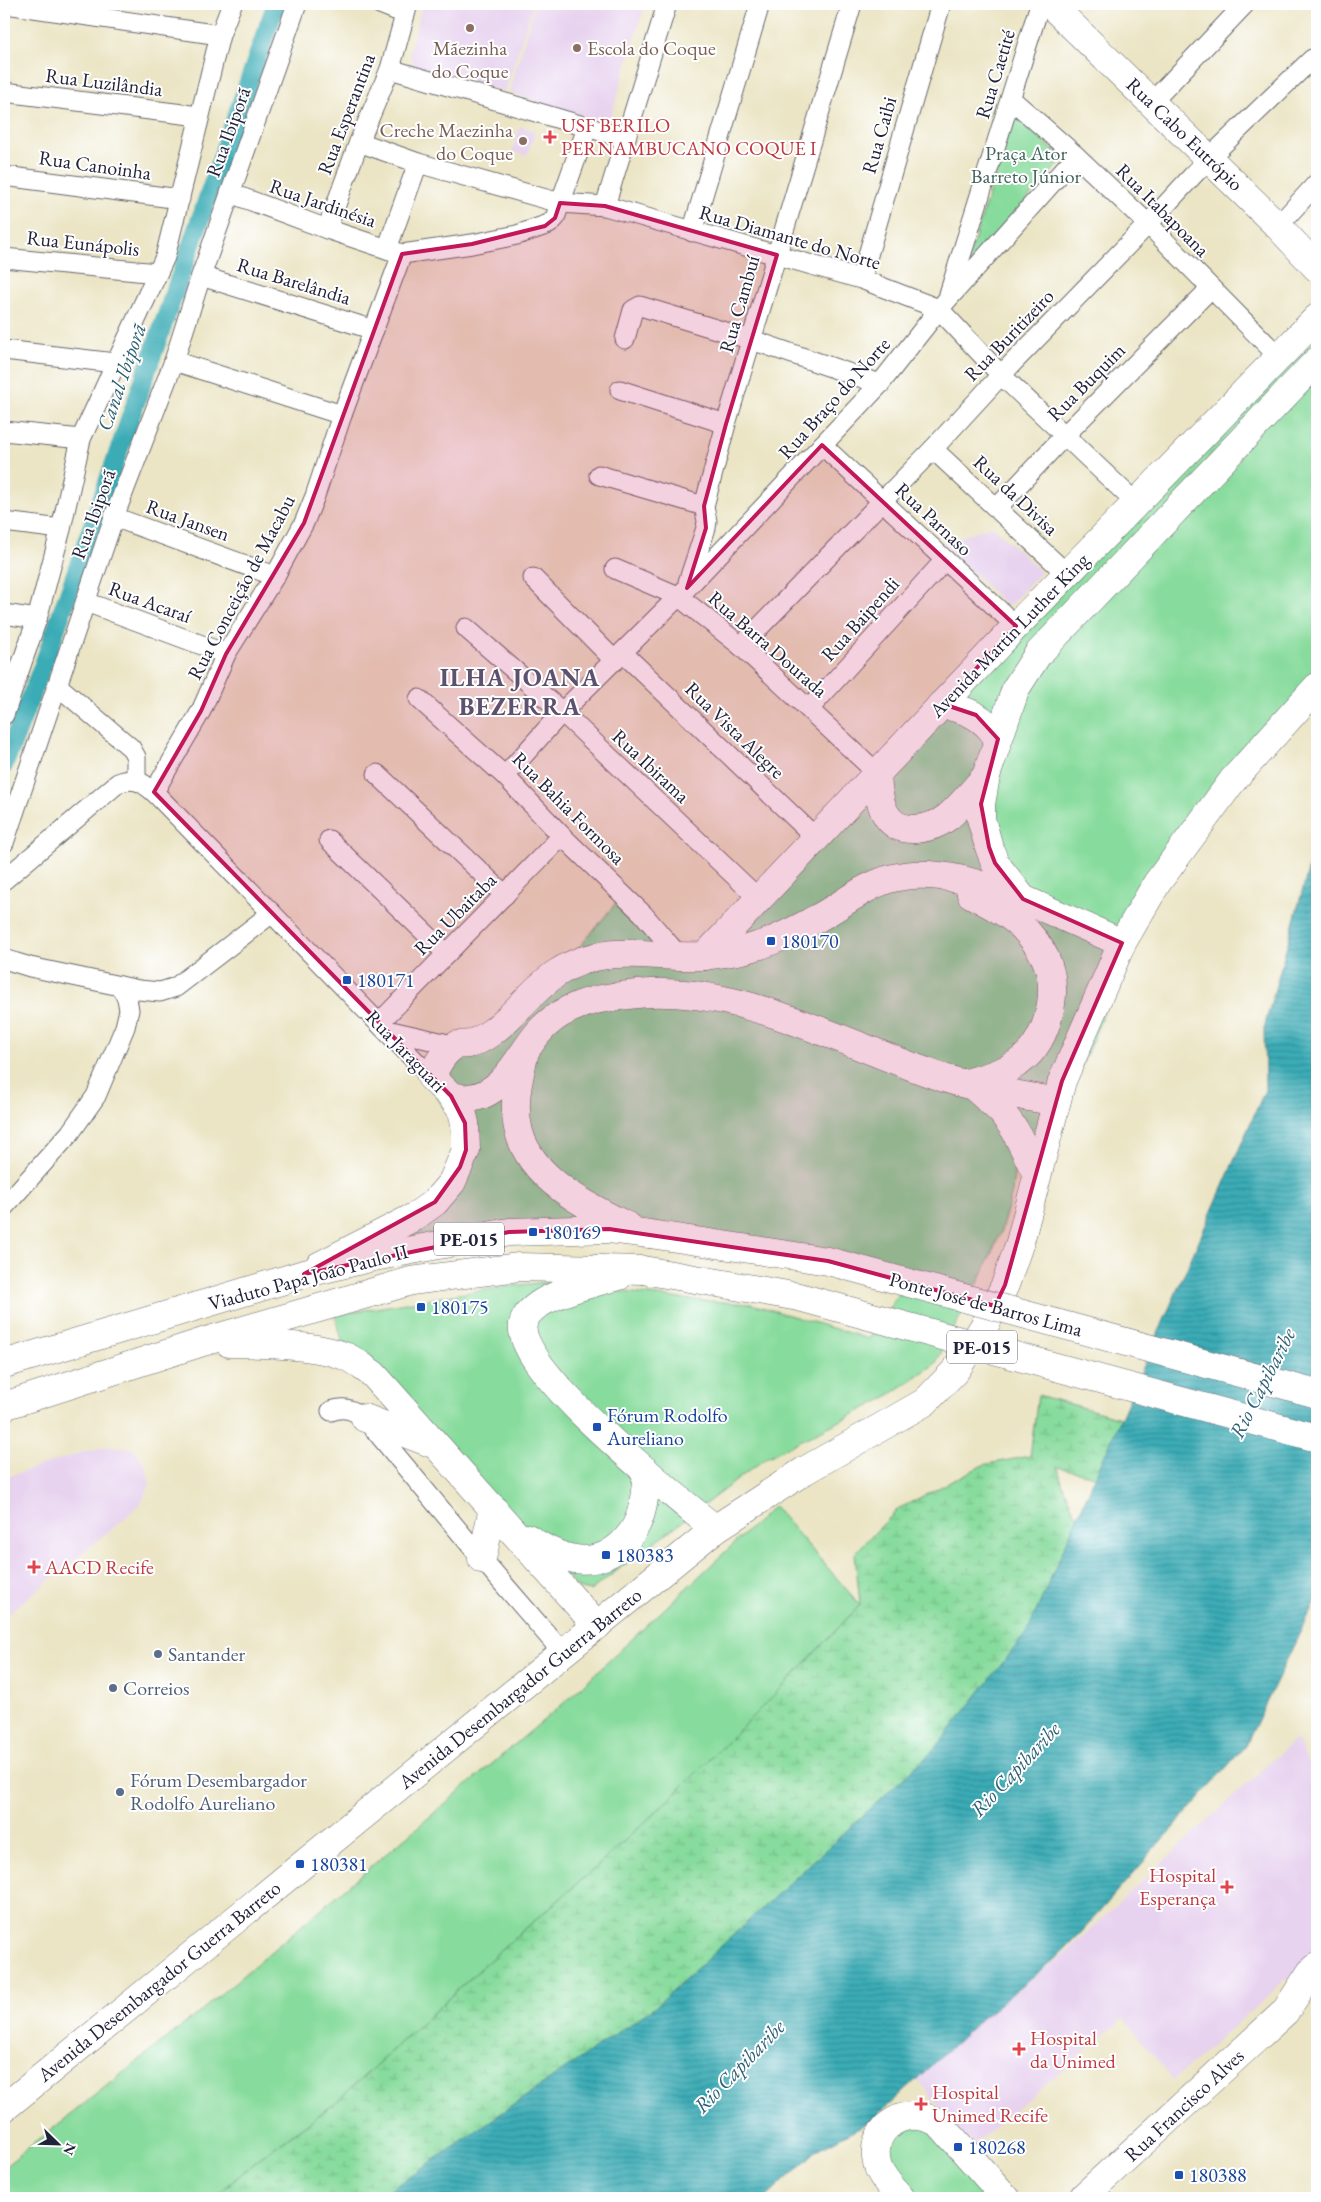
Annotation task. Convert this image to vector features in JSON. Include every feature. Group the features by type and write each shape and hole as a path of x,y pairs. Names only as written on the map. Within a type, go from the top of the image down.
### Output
{"main road":[{"name":"Rua Cabo Eutrópio","path":"1050,4 1278,226 1317,268"},
{"name":"Avenida Martin Luther King","path":"692,956 758,899 1016,626 1317,318"},
{"name":"Avenida Martin Luther King","path":"1023,899 995,863 981,819 981,804 986,776 1016,688 1038,654 1317,361"},
{"name":"Avenida Desembargador Guerra Barreto","path":"4,2108 564,1654 715,1529 804,1471 925,1402 954,1371 985,1325 1005,1285 1020,1242 1062,1080 1122,943 1157,883 1232,780 1317,687"},
{"path":"941,705 967,710 976,715 991,727 998,739"},
{"path":"877,773 882,808 896,826 908,829 922,829 937,824 949,816 986,776"},
{"path":"431,1077 443,1056 457,1046 470,1044 485,1037 502,1024 556,974 586,958 625,952 692,956 755,947 771,942 817,919 865,889 893,878 915,875 939,876 989,886 1122,943"},
{"path":"939,876 997,908 1021,926 1041,951 1048,965 1053,991 1046,1023 1038,1042 1018,1064 998,1074 968,1084"},
{"path":"451,1096 469,1098 480,1096 491,1089 506,1077 539,1032 554,1018 573,1007 610,998 663,992 685,994 756,1008 940,1077 1056,1102"},
{"path":"525,1052 518,1079 515,1107 518,1131 525,1148 553,1182 595,1210 643,1232"},
{"name":"Rua Jaraguari","path":"304,1274 414,1217 435,1202 452,1182 466,1150 462,1111 451,1096 431,1077"},
{"path":"968,1084 1001,1111 1015,1130 1037,1175"},
{"name":"Viaduto Papa João Paulo II","path":"4,1364 304,1274 374,1257 508,1232 609,1229 643,1232"},
{"name":"Ponte José de Barros Lima","path":"643,1232 828,1261 1317,1394"},
{"name":"Viaduto Papa João Paulo II","path":"4,1406 204,1342 411,1282 518,1268 641,1270"},
{"path":"641,1270 565,1291 541,1304 529,1314 523,1323 524,1335 529,1350 548,1376 597,1427 715,1529"},
{"name":"PE-015","path":"641,1270 799,1297 1317,1438"},
{"path":"204,1342 275,1344 319,1350 347,1357 373,1374 597,1626"},
{"path":"365,1418 436,1446"},
{"path":"499,1515 538,1545 555,1553 576,1560 587,1561 594,1559 618,1547 633,1531 644,1500 647,1472"},
{"path":"482,1559 499,1515"},
{"name":"Rua Francisco Alves","path":"1082,2198 1285,2012 1317,1967"},
{"name":"Rua Francisco Alves","path":"1285,2012 1317,1998"},
{"path":"901,2198 882,2175 877,2163 876,2150 879,2138 887,2126 898,2118 911,2115 926,2116 940,2124 1006,2198"}],"street":[{"path":"6,4 220,35"},
{"name":"Rua Ibiporã","path":"4,715 8,692 37,619 61,529 81,438 165,257 220,35 232,4"},
{"name":"Rua Ibiporã","path":"4,842 114,517 174,361 201,276 297,4"},
{"name":"Rua Esperantina","path":"326,229 359,142 390,69 406,9 380,4"},
{"path":"605,206 624,138 667,4"},
{"path":"692,232 760,4"},
{"name":"Rua Cambuí","path":"682,592 706,528 708,521 704,506 726,424 852,4"},
{"name":"Rua Caibi","path":"861,279 941,4"},
{"name":"Rua Caetité","path":"943,305 1040,4"},
{"path":"1152,102 1245,4"},
{"name":"Rua Buritizeiro","path":"741,646 933,449 1001,375 1148,224 1209,158 1312,59"},
{"path":"390,69 624,138"},
{"name":"Rua Luzilândia","path":"4,92 199,116"},
{"name":"Rua Itabapoana","path":"1011,98 1148,224 1279,357"},
{"path":"394,251 472,244 517,235 549,224 557,211 587,128"},
{"name":"Rua Diamante do Norte","path":"359,142 557,211 605,206 861,279 943,305 1001,375 1136,504"},
{"name":"Rua Braço do Norte","path":"505,776 562,712 619,657 880,384 943,305 1076,156"},
{"name":"Rua Conceição de Macabu","path":"154,792 197,718 226,654 275,576 304,523 374,330 418,163"},
{"name":"Rua Canoinha","path":"4,176 180,199"},
{"path":"1278,226 1317,183"},
{"name":"Rua Jardinésia","path":"230,193 326,229 394,251"},
{"name":"Rua Eunápolis","path":"4,258 157,273"},
{"name":"Rua Barelândia","path":"201,276 374,330"},
{"name":"Rua Buquim","path":"997,508 1064,436 1210,289"},
{"path":"625,339 633,310 640,306 752,340 880,384"},
{"path":"4,350 115,363"},
{"path":"174,361 342,416"},
{"path":"620,390 726,424"},
{"path":"4,431 81,438"},
{"name":"Rua Parnaso","path":"822,445 1016,626"},
{"name":"Rua da Divisa","path":"933,449 1067,574"},
{"path":"599,475 704,506"},
{"name":"Rua Jansen","path":"114,517 275,576"},
{"path":"4,522 61,529"},
{"name":"Rua Baipendi","path":"809,709 945,560"},
{"name":"Rua Barra Dourada","path":"615,569 682,592 877,773"},
{"path":"533,578 619,657"},
{"name":"Rua Acaraí","path":"86,602 226,654"},
{"path":"4,614 37,619"},
{"name":"Rua Ibirama","path":"466,628 562,712 758,899"},
{"name":"Rua Vista Alegre","path":"619,657 816,838"},
{"path":"58,686 131,748 136,757 136,780"},
{"name":"Rua Bahia Formosa","path":"419,699 505,776 562,836 643,914 692,956"},
{"path":"376,774 506,895"},
{"path":"4,880 118,783 128,779 136,780 154,792"},
{"name":"Rua Jaraguari","path":"154,792 431,1077"},
{"name":"Rua Ubaitaba","path":"383,1027 447,954 562,836"},
{"path":"329,840 447,954"},
{"path":"4,959 30,967 139,990 160,992 176,988 272,913"},
{"path":"4,1207 70,1133 96,1096 125,1027 129,1010 127,998 120,986"},
{"path":"383,1027 457,1046"},
{"path":"332,1411 341,1408 352,1410 365,1418 564,1654"}],"highlighted area":[{"path":"560,203 605,206 777,255 726,424 704,506 706,528 687,588 822,445 1016,626 943,704 976,715 998,739 981,804 989,847 995,863 1023,899 1122,943 1062,1081 1005,1285 995,1306 828,1261 609,1229 509,1232 304,1274 435,1202 460,1167 466,1150 465,1123 451,1096 154,792 201,711 226,654 304,523 402,254 472,244 545,226 555,218"}],"shaded area":[{"name":"Mãezinha do Coque","path":"423,4 533,4 505,91 415,66 409,53"},
{"name":"Escola do Coque","path":"535,4 645,4 611,116 602,119 592,119 509,92"},
{"name":"Creche Maezinha do Coque","path":"520,126 535,131 527,156 512,151"},
{"path":"992,526 1041,572 1008,607 943,543"},
{"name":"AACD Recife","path":"108,1446 131,1448 143,1461 150,1484 142,1501 125,1518 4,1617 4,1478"},
{"name":"Hospital Esperança","path":"1292,1742 1298,1742 1317,1782 1317,1953 1173,2080 1124,2018 971,2147 917,2079 982,2018 1065,1953"}],"green space":[{"name":"Praça Ator Barreto Júnior","path":"1014,115 1063,159 966,267"},
{"path":"1317,309 1317,687 1157,883 1037,1175 1018,1137 1012,1192 1000,1234 978,1283 935,1364 882,1400 766,1458 590,1591 578,1588 347,1357 335,1315 476,1291 543,1282 682,1299 752,1304 869,1339 911,1275 609,1229 373,1247 418,1231 448,1204 459,1132 427,1081 557,974 621,897 689,957"},
{"path":"1038,1395 1131,1421 1111,1480 1057,1467 1066,1494 1082,1526 1050,1626 810,1886 412,2198 214,2198 257,2160 334,2104 501,1950 601,1863 673,1796 787,1682 860,1605 855,1553 898,1509 983,1465 1030,1456"},
{"path":"774,1506 860,1605 787,1682 673,1796 601,1863 501,1950 334,2104 257,2160 214,2198 4,2198 4,2168 8,2164 196,2015 565,1702"},
{"path":"924,2121 1001,2198 904,2198 880,2152 884,2140"}],"water":[{"name":"Rio Capibaribe","path":"1317,838 1317,1597 1246,1745 1081,1933 1055,1959 982,2018 874,2119 817,2150 766,2198 379,2198 656,2006 935,1749 1027,1632 1265,1090 1264,1028"}],"waterway":[{"name":"Canal Ibiporã","path":"4,765 45,660 276,4"}],"place":[{"name":"Mãezinha do Coque","path":"470,28"},
{"name":"Escola do Coque","path":"577,48"},
{"name":"USF BERILO PERNAMBUCANO COQUE I","path":"550,137"},
{"name":"Creche Maezinha do Coque","path":"523,141"},
{"name":"180170","path":"771,941"},
{"name":"180171","path":"347,980"},
{"name":"180169","path":"533,1232"},
{"name":"180175","path":"421,1307"},
{"name":"Fórum Rodolfo Aureliano","path":"597,1427"},
{"name":"180383","path":"606,1555"},
{"name":"AACD Recife","path":"34,1567"},
{"name":"Santander","path":"158,1654"},
{"name":"Correios","path":"113,1688"},
{"name":"Fórum Desembargador Rodolfo Aureliano","path":"120,1792"},
{"name":"180381","path":"300,1864"},
{"name":"Hospital Esperança","path":"1227,1887"},
{"name":"Hospital da Unimed","path":"1019,2049"},
{"name":"Hospital Unimed Recife","path":"921,2104"},
{"name":"180268","path":"958,2147"},
{"name":"180388","path":"1179,2175"}],"district":[{"name":"ILHA JOANA BEZERRA","path":"520,692"}]}
